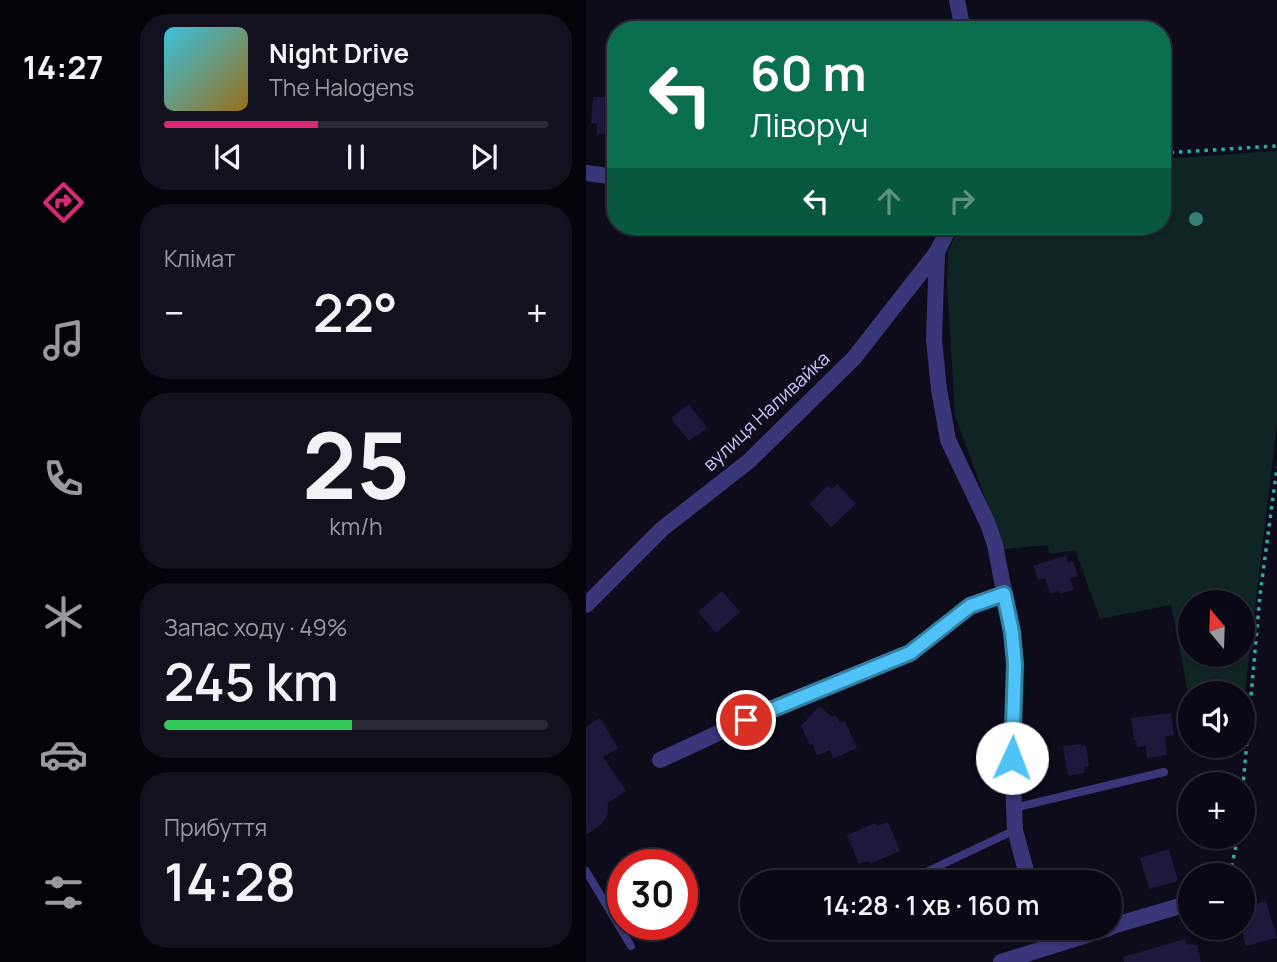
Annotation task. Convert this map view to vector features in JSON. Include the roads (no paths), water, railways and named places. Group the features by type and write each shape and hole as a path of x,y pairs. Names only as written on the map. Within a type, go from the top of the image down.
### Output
{"street":[{"path":"957,0 961,21"},
{"path":"586,173 607,176"},
{"name":"вулиця Наливайка","path":"586,605 662,529 749,461 854,358 937,252 946,235"},
{"path":"937,252 934,340 948,440 996,545 1012,632 1015,664 1013,808 1015,830 1026,870"},
{"path":"660,760 768,710 910,653 970,606 1004,594"},
{"path":"1122,923 1178,907"},
{"path":"1047,940 1049,945"},
{"path":"1001,962 1066,940"}],"lane":[{"path":"1013,808 1164,772"},
{"path":"930,870 1015,830"},
{"path":"586,872 630,946"}]}
